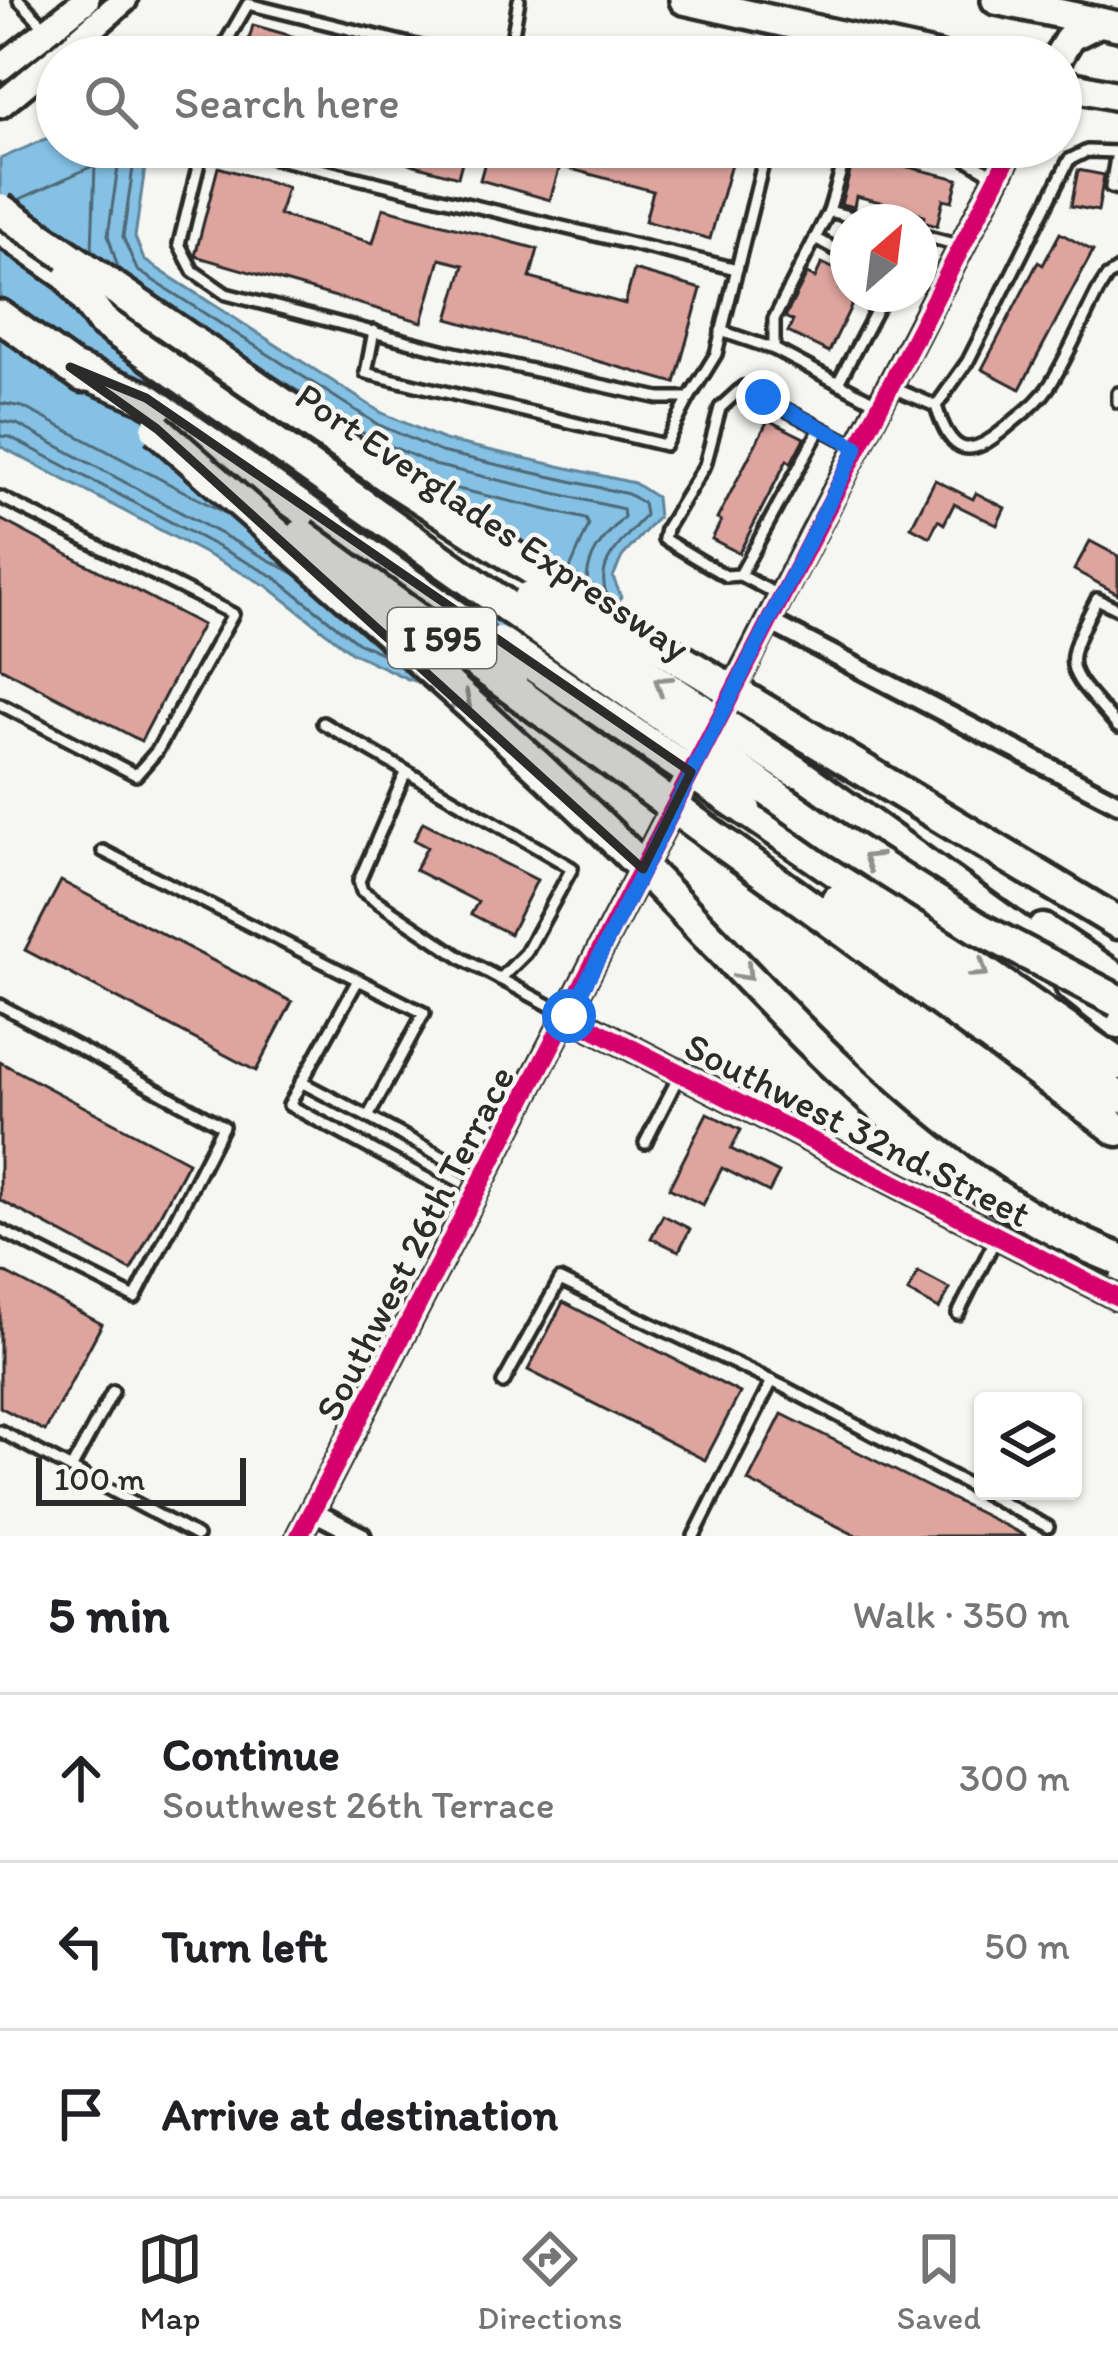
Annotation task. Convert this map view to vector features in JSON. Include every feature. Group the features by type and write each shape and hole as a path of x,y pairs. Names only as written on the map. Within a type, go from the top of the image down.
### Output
{"highway":[{"path":"0,209 387,476 576,597 1118,923"},
{"name":"Port Everglades Expressway","path":"0,227 530,597 795,771 1118,1004"},
{"path":"70,278 103,321 837,839 978,928 1118,1004"},
{"name":"I 595","path":"0,316 735,828 1118,1130"},
{"path":"70,367 146,398 462,621 527,658 735,828 1118,1097"},
{"path":"157,429 537,766 831,1063 904,1130 975,1183 1048,1227 1118,1259"},
{"path":"795,771 1118,980"},
{"path":"735,828 1118,1064"},
{"path":"906,849 936,881 1118,1022"}],"main road":[{"path":"42,36 86,0"},
{"path":"83,36 124,0"},
{"path":"684,0 844,36"},
{"path":"996,0 1107,16"},
{"path":"1072,36 1107,16"},
{"path":"0,68 36,41"},
{"path":"0,105 36,76"},
{"path":"1082,88 1118,96"}],"street":[{"name":"Southwest 26th Terrace","path":"299,1536 1002,168"},
{"path":"767,621 1115,795"},
{"name":"Southwest 32nd Street","path":"569,1016 1118,1298"},
{"path":"312,1511 361,1536"}],"lane":[{"path":"19,0 49,31"},
{"path":"513,36 519,0"},
{"path":"229,36 248,4 377,36"},
{"path":"1082,154 1118,152 1111,187 1118,188"},
{"path":"198,168 179,244 193,271 226,294 659,398 689,398"},
{"path":"316,168 736,268"},
{"path":"374,331 366,374 665,445 716,354 761,168"},
{"path":"774,349 774,319 829,211 842,168"},
{"path":"985,168 997,177"},
{"path":"936,406 968,361 1066,168"},
{"path":"815,238 830,246"},
{"path":"938,240 962,246"},
{"path":"936,406 948,437 964,449 987,444 1040,398 1097,291 1118,270"},
{"path":"838,383 875,312"},
{"path":"721,332 774,349 838,383 936,406"},
{"path":"780,596 740,575 726,576 679,551 664,535 705,465 720,408 742,388 857,447"},
{"path":"1118,393 1118,403"},
{"path":"740,575 820,428"},
{"path":"0,497 233,614 157,751 136,775 0,704"},
{"path":"1118,609 1097,599 1070,650 1074,676 1118,728"},
{"path":"322,723 572,868 526,953 500,979"},
{"path":"406,772 359,881 362,891 463,959 569,1016"},
{"path":"103,851 424,1013 368,1117"},
{"path":"358,980 289,1105 472,1203"},
{"path":"0,1005 224,1126 135,1298 0,1230"},
{"path":"645,1143 680,1074"},
{"path":"302,1082 484,1179"},
{"path":"958,1315 996,1238"},
{"path":"503,1383 560,1280 772,1381 1048,1528"},
{"path":"694,1536 772,1381"},
{"path":"71,1469 113,1390"},
{"path":"0,1431 196,1536"}],"highlighted area":[{"path":"70,367 146,398 691,772 643,869 157,429"}],"water":[{"path":"36,143 36,168 145,168 135,237 144,260 382,413 444,440 634,483 656,497 658,517 622,557 613,577 621,597 543,681 481,699 408,679 351,652 267,586 0,446 0,159"}],"building":[{"path":"253,25 292,36 250,36"},
{"path":"221,168 287,187 279,215 373,243 383,208 538,249 530,278 625,304 634,270 701,289 675,383 448,319 464,265 440,259 422,322 195,256"},
{"path":"426,168 460,168 458,177"},
{"path":"483,168 559,168 550,200 480,180"},
{"path":"567,168 730,168 710,239 645,221 653,191"},
{"path":"851,168 913,168 958,179 952,201 943,199 938,222 938,204 889,204 856,196 855,204 841,204"},
{"path":"1078,170 1104,175 1098,211 1071,206"},
{"path":"1060,233 1093,251 1020,389 982,369 1038,262 1043,265"},
{"path":"822,263 830,267 830,312 848,312 829,352 788,332 793,321 785,317 807,274 815,278"},
{"path":"768,420 804,438 791,463 787,460 739,553 712,539 721,521 717,519"},
{"path":"935,480 1005,508 997,525 954,504 944,524 938,520 930,537 911,527"},
{"path":"0,519 202,625 141,741 0,667"},
{"path":"1090,541 1118,556 1118,594 1074,570"},
{"path":"423,822 537,880 510,934 471,914 478,902 415,870 427,847 414,840"},
{"path":"61,881 292,1002 256,1071 25,950"},
{"path":"0,1062 188,1162 131,1270 0,1200"},
{"path":"707,1113 741,1130 731,1149 779,1173 769,1192 722,1168 703,1205 669,1188"},
{"path":"663,1215 690,1229 679,1251 651,1238"},
{"path":"0,1270 102,1324 45,1431 0,1407"},
{"path":"918,1272 950,1289 939,1309 908,1292"},
{"path":"563,1302 740,1393 705,1460 528,1370"},
{"path":"782,1414 1026,1536 857,1536 748,1481"}],"cycle path":[{"path":"299,1536 1002,168"},
{"path":"569,1016 1118,1298"}],"route":[{"path":"569,1016 857,447 763,397"}]}
